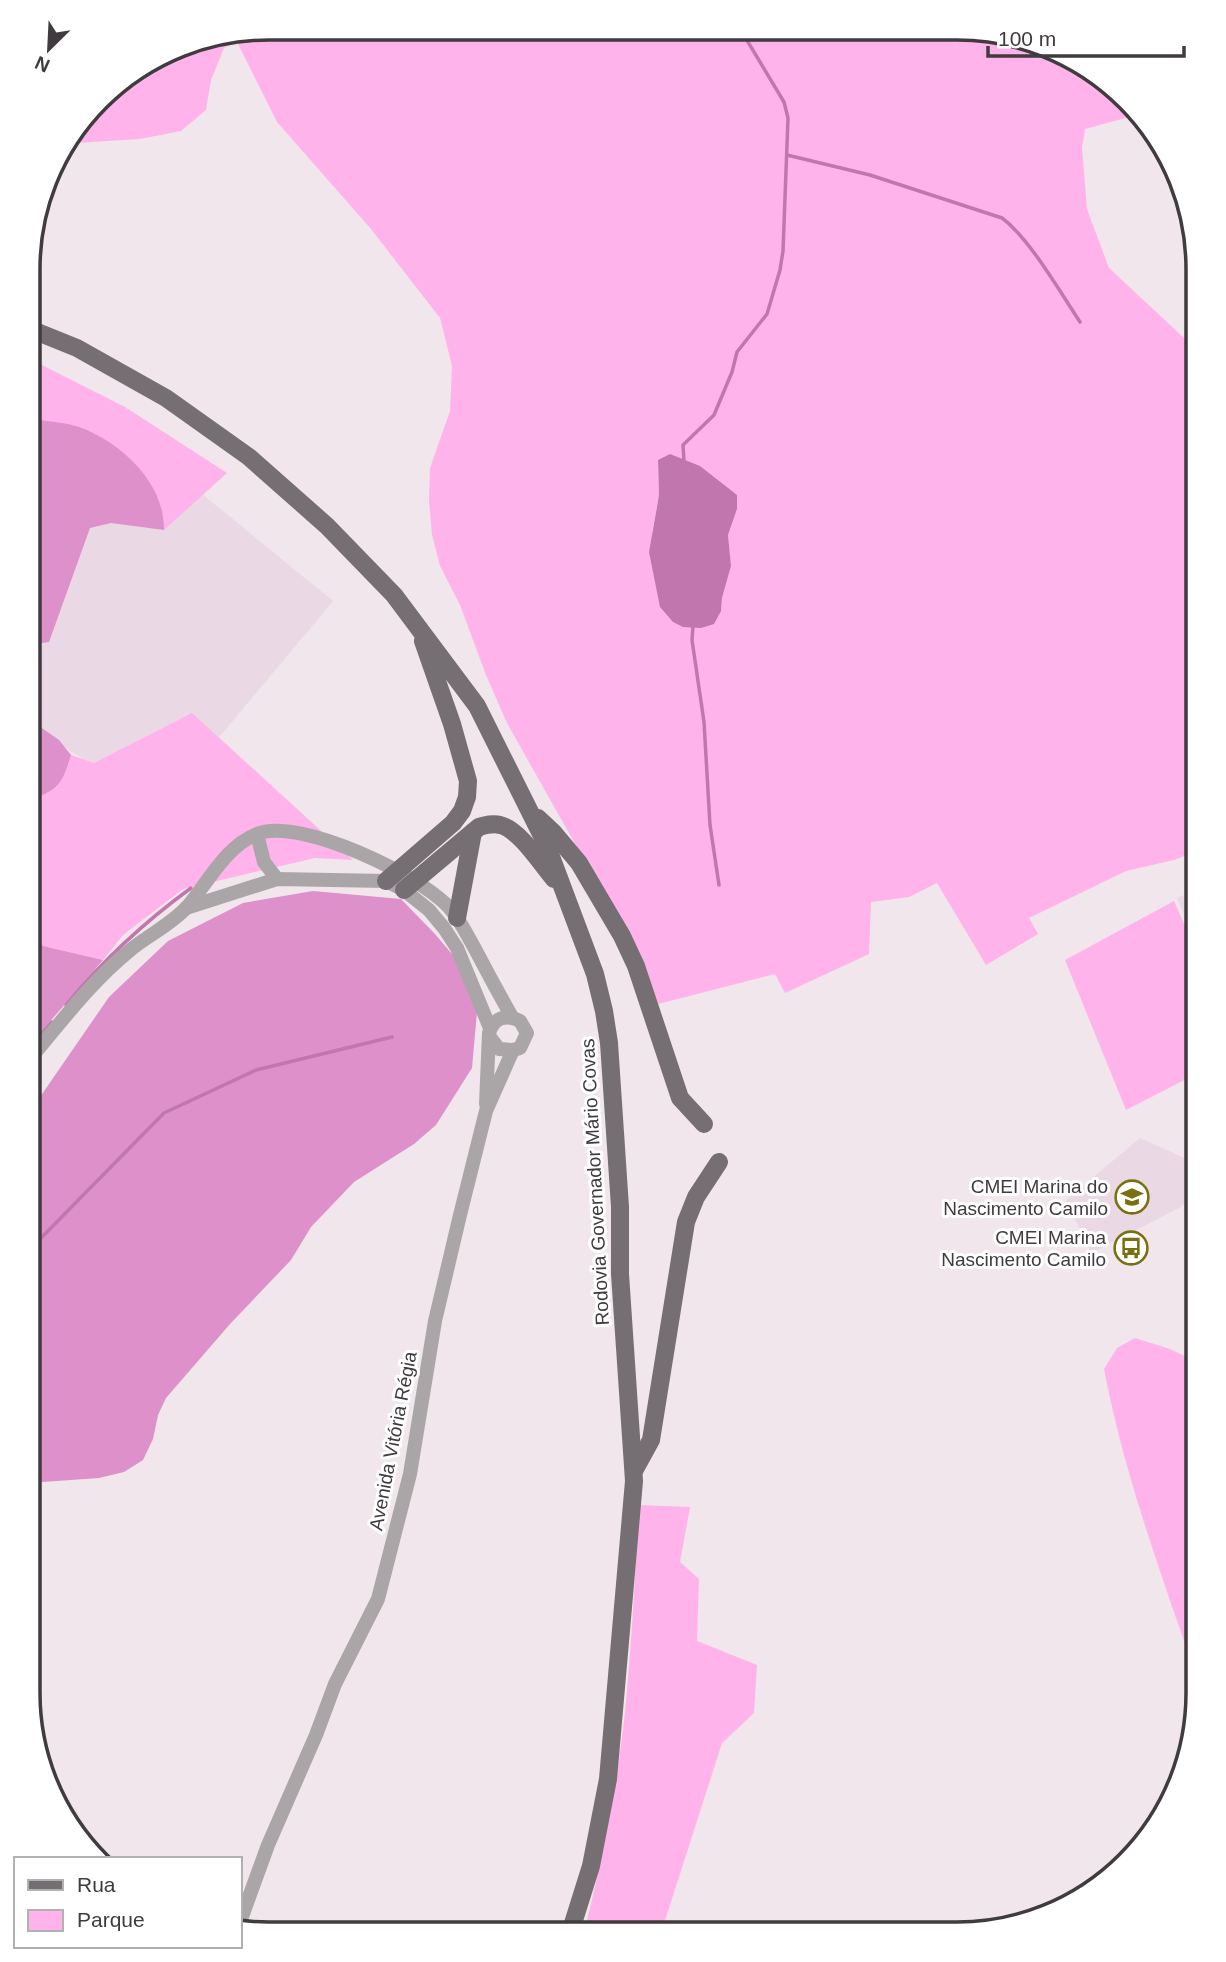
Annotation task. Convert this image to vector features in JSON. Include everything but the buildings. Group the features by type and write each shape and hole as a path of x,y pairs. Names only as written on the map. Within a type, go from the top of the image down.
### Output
{"main road":[{"name":"Rodovia Governador Mário Covas","path":"40,333 77,348 166,398 249,457 327,526 394,595 477,706 531,812 595,974 609,1043 620,1207 620,1274 635,1471 608,1779 592,1866 574,1922"},
{"path":"392,875 453,823 462,811 467,797 468,781 452,724 418,625"},
{"path":"531,812 579,863 622,936 636,966 680,1098 704,1124"},
{"path":"410,885 472,832 491,824 503,825 516,834 565,893"},
{"path":"457,918 472,832"},
{"path":"635,1471 650,1440 686,1222 696,1197 719,1162"}],"street":[{"path":"40,1047 108,970 128,951 186,908 215,870 239,845 257,834 287,831 307,835 444,901 457,918 512,1017"},
{"path":"257,834 264,862 277,879"},
{"path":"186,908 277,879 392,875"},
{"path":"410,885 457,948 490,1032 499,1049 520,1048 527,1033 520,1020 512,1017 495,1021 490,1032"},
{"name":"Avenida Vitória Régia","path":"486,1111 490,1032"},
{"name":"Avenida Vitória Régia","path":"242,1916 268,1845 335,1684 378,1599 410,1474 435,1321 486,1111 513,1050"}],"shaded area":[{"path":"40,420 79,427 125,454 138,466 157,496 164,530 111,523 90,528 49,642 40,643"},
{"path":"131,436 333,601 215,742 112,777 40,732 40,632 89,508"},
{"path":"670,454 700,466 737,495 737,509 728,535 731,566 721,611 714,624 701,628 683,627 673,622 660,607 649,552 659,495 658,460"},
{"path":"40,727 59,740 71,755 62,780 40,796"},
{"path":"313,891 401,899 457,960 477,1012 472,1068 436,1125 414,1144 354,1182 311,1227 291,1260 230,1324 166,1398 143,1460 124,1472 99,1478 40,1482 40,1097 109,997 168,941 243,903"},
{"path":"1186,894 1186,918 1177,898"},
{"path":"40,943 103,960 40,1033"},
{"name":"CMEI Marina do Nascimento Camilo","path":"1140,1138 1185,1158 1185,1203 1091,1253 1066,1200"}],"green space":[{"path":"957,40 1016,48 1071,71 1096,88 1128,117 1085,129 1082,148 1087,209 1109,268 1186,340 1186,856 1126,871 1029,918 1038,934 986,965 937,883 909,897 871,902 869,954 785,993 775,974 658,1004 619,922 507,723 460,605 440,566 432,535 430,468 450,411 452,366 440,318 371,229 277,122 238,43 254,41","holes":["658,460 737,509 728,535 731,566 721,611 652,532 659,495"]},
{"path":"233,44 224,48 211,80 206,110 181,131 140,139 79,143 97,118 118,97 142,79 196,52"},
{"path":"40,364 125,407 227,473 164,530 164,518 41,420"},
{"path":"192,713 353,860 315,858 183,889 123,935 103,960 43,946 40,943 40,796 62,780 71,755 94,763"},
{"path":"1174,901 1186,927 1185,1079 1126,1110 1065,960"},
{"path":"1135,1338 1185,1356 1185,1644 1157,1564 1112,1408 1104,1369 1117,1348"},
{"path":"639,1505 690,1507 680,1562 699,1579 697,1641 757,1665 754,1713 722,1743 665,1922 587,1922 618,1768 630,1660"}],"waterway":[{"path":"684,461 683,445 714,415 732,372 737,352 767,314 783,251 788,118 784,102 747,40"},
{"path":"787,155 870,175 1002,218 1034,252 1080,322"},
{"path":"693,626 692,640 704,722 710,825 719,885"},
{"path":"66,1005 125,942 191,888"},
{"path":"40,1036 52,1022"},
{"path":"40,1239 164,1113 256,1070 392,1037"}],"place":[{"name":"CMEI Marina do Nascimento Camilo","path":"1132,1197"},
{"name":"CMEI Marina Nascimento Camilo","path":"1131,1248"}]}
